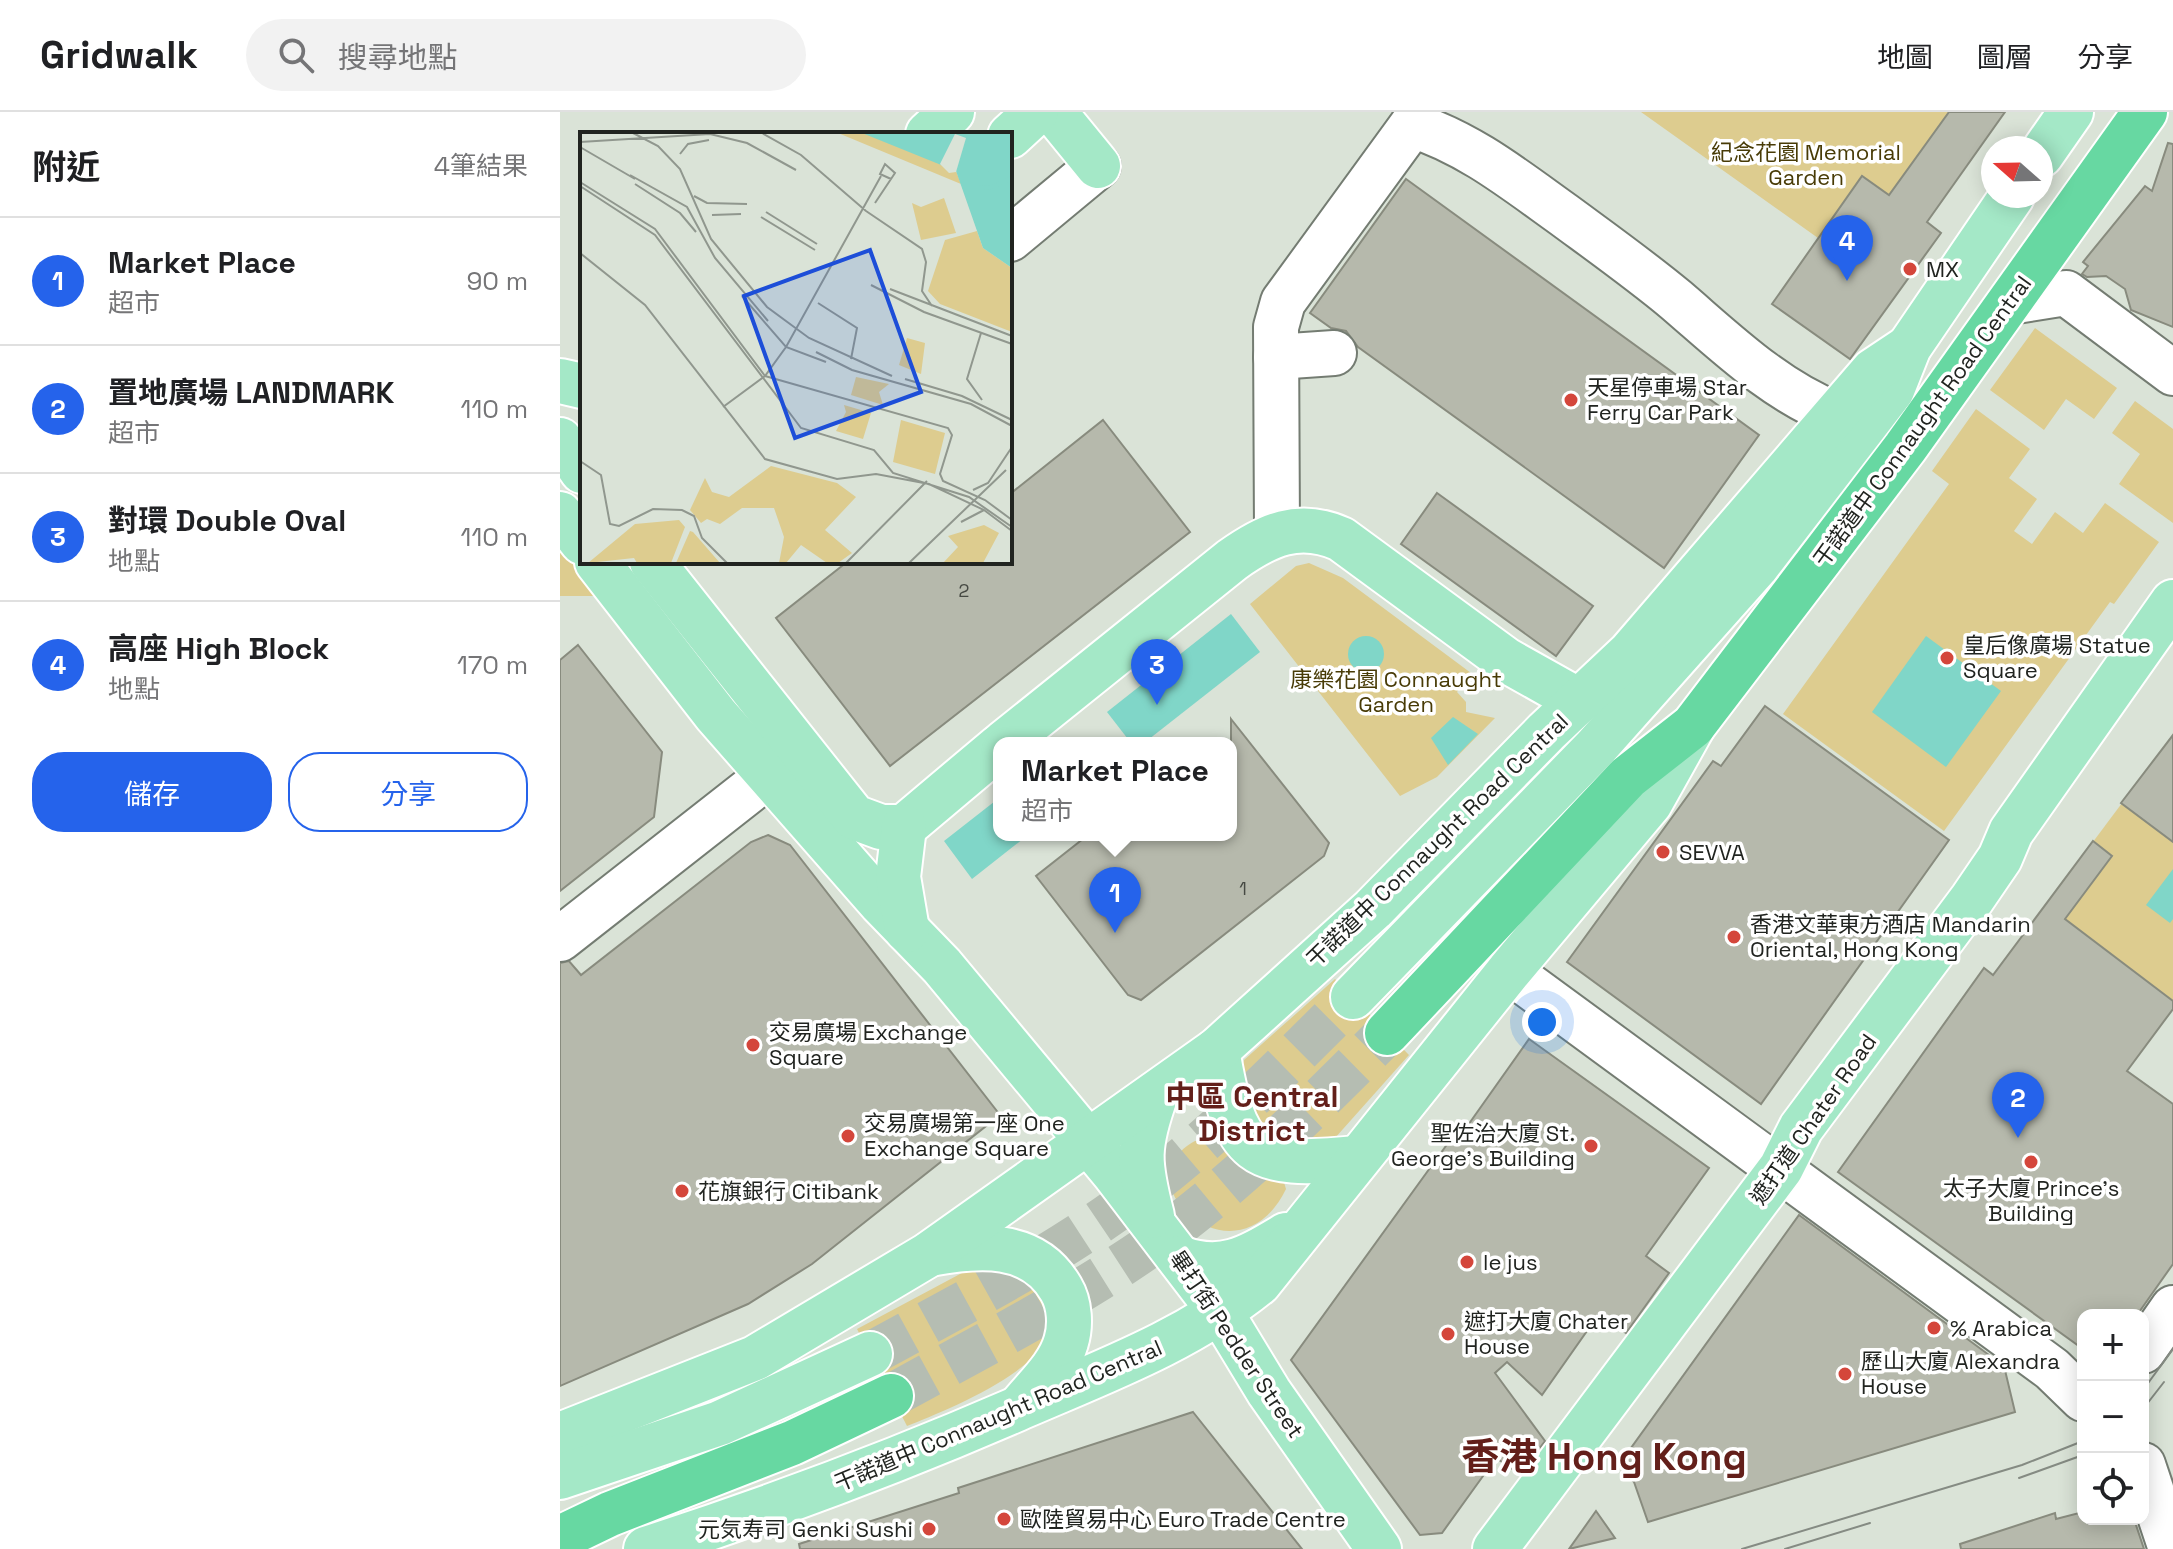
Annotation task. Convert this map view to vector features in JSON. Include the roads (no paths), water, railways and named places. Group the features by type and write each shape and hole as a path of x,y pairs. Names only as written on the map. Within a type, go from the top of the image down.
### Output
{"highway":[{"name":"干諾道中 Connaught Road Central","path":"1387,1033 1628,777 1693,726 2010,302 2145,112"},
{"path":"560,1538 610,1514 792,1443 891,1396"}],"main road":[{"path":"930,132 952,112"},
{"path":"1012,134 1036,112"},
{"path":"1054,112 1098,166"},
{"path":"2053,138 2071,112"},
{"name":"干諾道中 Connaught Road Central","path":"1353,997 1595,748 1756,567 1892,390 1909,347 2004,208"},
{"name":"干諾道中 Connaught Road Central","path":"560,1435 755,1358 928,1255 1217,1050 1373,909 1579,701 1688,589 1873,371 1909,347"},
{"path":"560,381 580,386"},
{"path":"580,422 560,438 580,468"},
{"path":"560,503 580,488"},
{"path":"560,514 580,539"},
{"path":"1011,737 1227,564 1277,533 1310,529 1341,539 1506,660 1579,701"},
{"path":"599,564 716,715 854,817 881,827 904,827 993,752"},
{"path":"653,564 783,762"},
{"name":"遮打道 Chater Road","path":"1495,1549 1768,1159 1801,1128 1972,899 2000,858 2011,832 2173,602"},
{"name":"干諾道中 Connaught Road Central","path":"646,1549 843,1481 1157,1350 1221,1313 1259,1283 1302,1225 1650,803 1693,726"},
{"name":"畢打街 Pedder Street","path":"783,762 907,930 1089,1142 1221,1313 1269,1392 1379,1549"},
{"path":"904,827 898,877 907,930"},
{"path":"1217,1050 1227,1107 1243,1140 1254,1149 1296,1163 1357,1158"},
{"path":"1156,1094 1143,1131 1139,1160 1167,1242 1200,1265 1222,1266 1242,1261 1302,1225"},
{"path":"928,1255 985,1248 1014,1250 1036,1259 1053,1275 1065,1295 1069,1319 1066,1342 1056,1364 1020,1407"},
{"path":"560,1477 708,1427 870,1354"}],"street":[{"path":"1277,533 1276,327 1283,302 1412,125 1454,140 1508,175 1652,280 1745,358 1799,398 1835,414"},
{"path":"1012,237 1098,166"},
{"path":"2010,302 2066,293 2173,373"},
{"path":"1276,357 1334,353"},
{"path":"560,939 783,762"},
{"path":"1509,971 2052,1369 2077,1393"},
{"path":"2149,1342 2173,1308"},
{"path":"2149,1483 2171,1549"}],"water":[{"path":"1231,614 1260,652 1152,737 1126,737 1107,712"},
{"path":"1366,636 1379,641 1384,654 1379,667 1366,672 1353,667 1348,654 1353,641"},
{"path":"1926,636 2001,691 1946,767 1872,712"},
{"path":"1453,717 1478,734 1448,765 1431,738"},
{"path":"993,803 993,841 1020,841 972,879 944,841"},
{"path":"2173,869 2173,919 2170,923 2146,905"}],"tunnel":[{"path":"870,1354 993,1287 1145,1189 1237,1110 1353,997"},
{"path":"891,1396 1054,1306 1148,1247 1243,1172 1387,1033"}],"tram line":[{"path":"2149,1382 2173,1349"},
{"path":"2149,1401 2164,1382"},
{"path":"1742,1549 2022,1465 2077,1443"},
{"path":"2019,1478 2077,1457"},
{"path":"1785,1549 1870,1523"}],"place":[{"name":"MX","path":"1910,269"},
{"name":"高座 High Block","path":"1847,281"},
{"name":"天星停車場 Star Ferry Car Park","path":"1571,400"},
{"name":"皇后像廣場 Statue Square","path":"1947,658"},
{"name":"對環 Double Oval","path":"1157,705"},
{"name":"SEVVA","path":"1663,852"},
{"name":"Market Place","path":"1115,933"},
{"name":"香港文華東方酒店 Mandarin Oriental, Hong Kong","path":"1734,937"},
{"name":"交易廣場 Exchange Square","path":"753,1045"},
{"name":"交易廣場第一座 One Exchange Square","path":"848,1136"},
{"name":"置地廣場 LANDMARK","path":"2018,1138"},
{"name":"聖佐治大廈 St. George's Building","path":"1591,1146"},
{"name":"太子大廈 Prince's Building","path":"2031,1162"},
{"name":"花旗銀行 Citibank","path":"682,1191"},
{"name":"le jus","path":"1467,1262"},
{"name":"% Arabica","path":"1934,1328"},
{"name":"遮打大廈 Chater House","path":"1448,1334"},
{"name":"歷山大廈 Alexandra House","path":"1845,1374"},
{"name":"歐陸貿易中心 Euro Trade Centre","path":"1004,1519"},
{"name":"元気寿司 Genki Sushi","path":"929,1529"}],"district":[{"name":"中區 Central District","path":"1252,1113"},
{"name":"香港 Hong Kong","path":"1604,1457"}],"park label":[{"name":"紀念花園 Memorial Garden","path":"1806,164"},
{"name":"康樂花園 Connaught Garden","path":"1396,692"}]}
